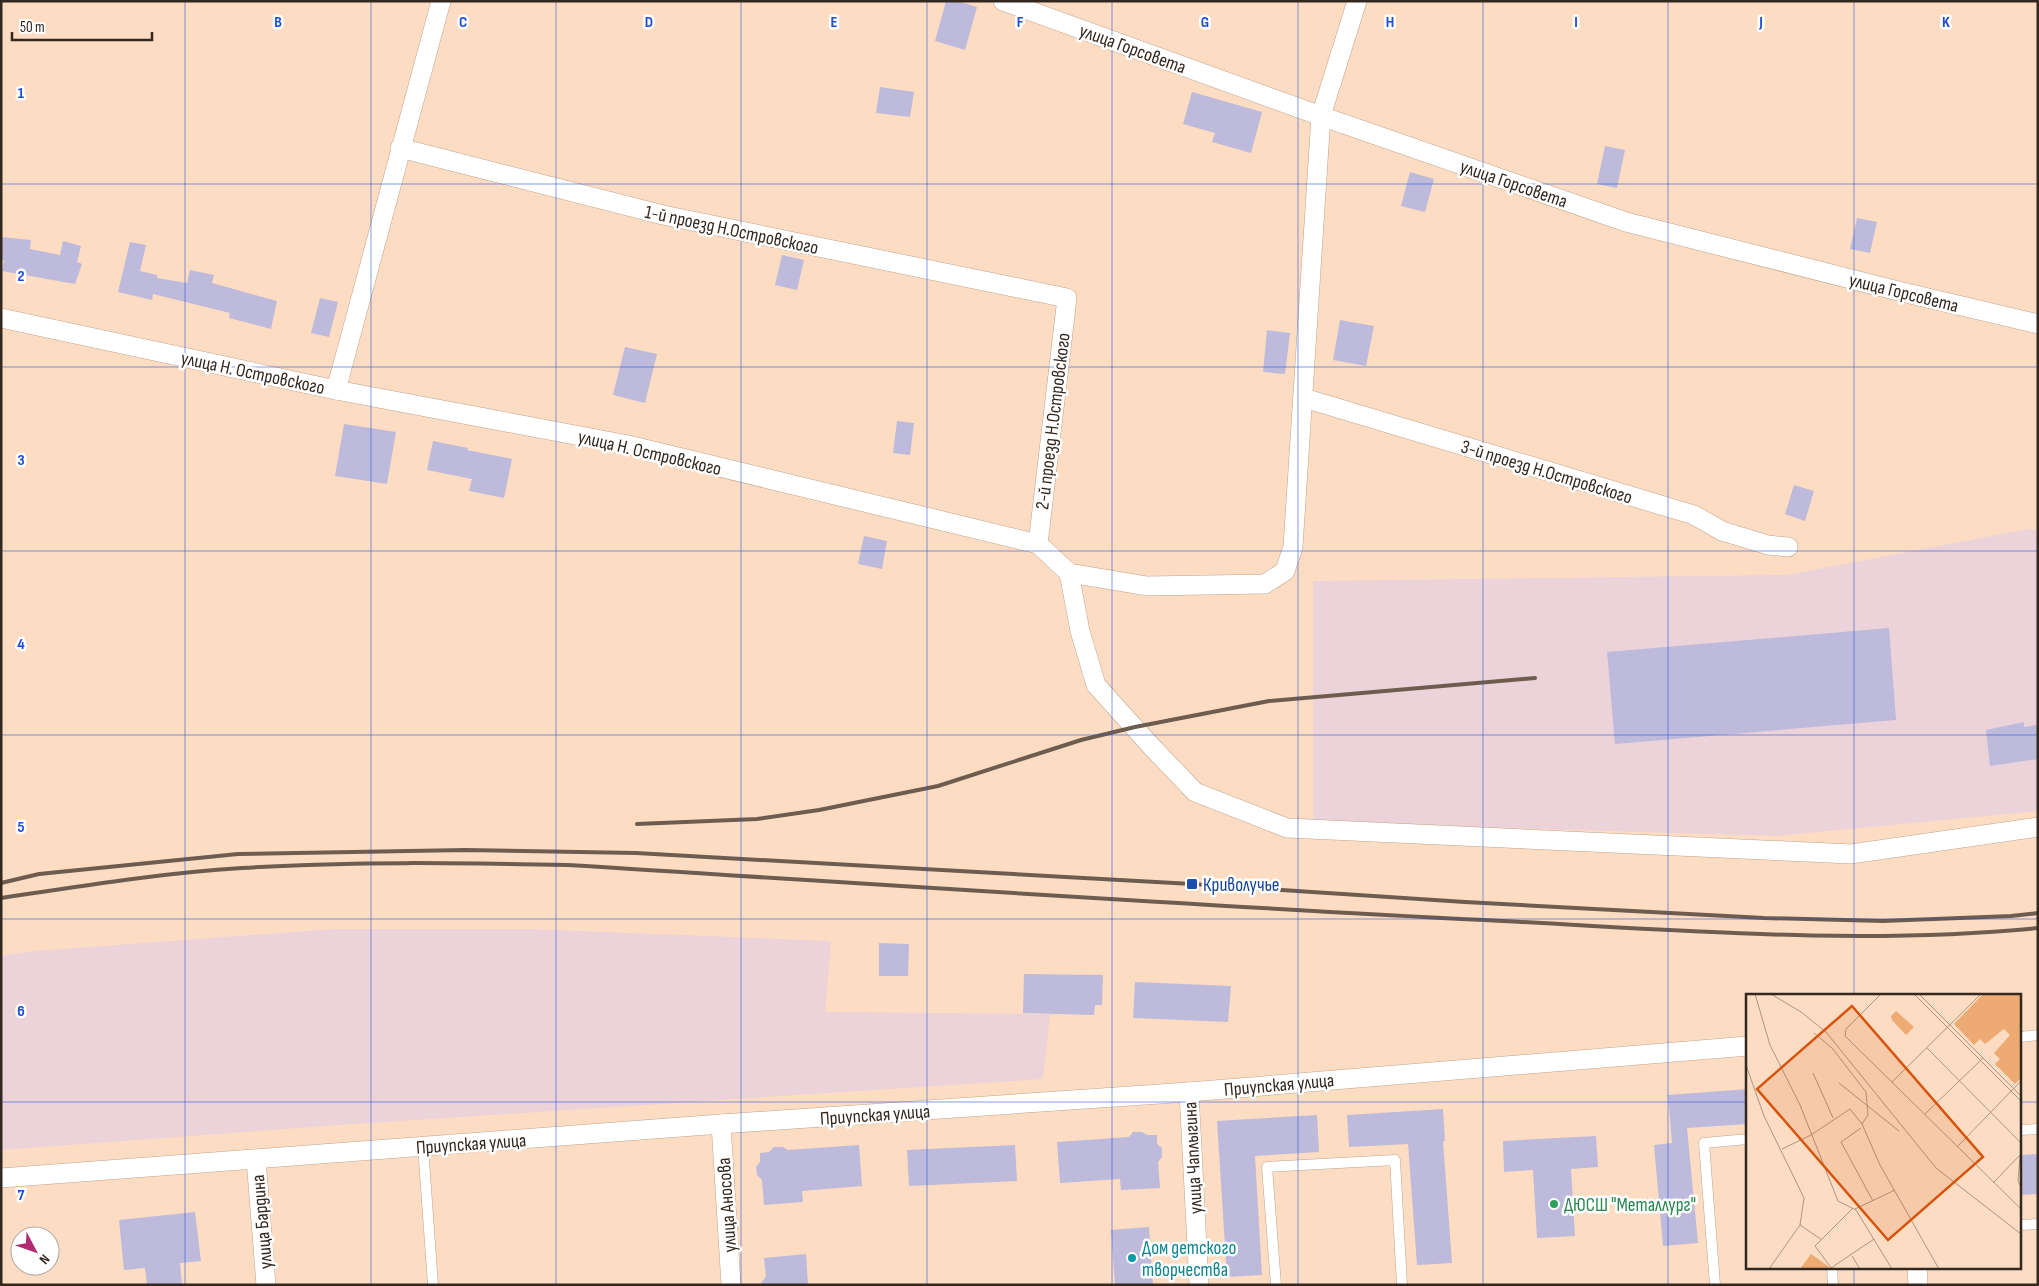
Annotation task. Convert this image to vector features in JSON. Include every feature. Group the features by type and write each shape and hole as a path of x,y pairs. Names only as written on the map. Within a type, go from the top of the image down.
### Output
{"street":[{"path":"336,390 441,1"},
{"name":"улица Горсовета","path":"1004,1 1321,116 1626,222 1898,291 2038,324"},
{"path":"1358,1 1321,116 1293,547 1285,571 1265,584 1147,586 1069,573 1080,632 1096,685 1196,792 1287,828 1851,854 2038,827"},
{"name":"1-й проезд Н.Островского","path":"400,148 663,215 1066,298"},
{"name":"2-й проезд Н.Островского","path":"1038,544 1066,298"},
{"name":"улица Н. Островского","path":"1,318 336,390 628,445 1038,544 1069,573"},
{"name":"3-й проезд Н.Островского","path":"1304,398 1694,515 1731,534 1768,545 1788,547"},
{"name":"Приупская улица","path":"1,1178 721,1124 1189,1092 1746,1046"},
{"name":"улица Чаплыгина","path":"1189,1092 1199,1285"},
{"name":"улица Аносова","path":"721,1124 731,1285"},
{"name":"улица Бардина","path":"256,1159 266,1285"},
{"path":"1917,1268 1918,1285"}],"lane":[{"path":"2022,1037 2038,1035"},
{"path":"2022,1130 2038,1129"},
{"path":"1715,1285 1704,1143 1746,1140"},
{"path":"422,1146 433,1285"},
{"path":"1276,1285 1267,1167 1395,1160 1402,1285"},
{"path":"2022,1225 2038,1224"},
{"path":"1832,1268 1833,1285"}],"shaded area":[{"path":"2028,529 2038,530 2038,811 1776,836 1313,822 1313,581 1787,575"},
{"path":"334,929 528,929 831,941 825,1012 1050,1014 1043,1079 339,1125 1,1150 1,956 35,951"}],"building":[{"path":"946,1 957,1 977,7 965,50 935,41"},
{"path":"880,87 914,92 910,117 876,113"},
{"path":"1192,92 1262,112 1251,153 1212,142 1215,133 1183,124"},
{"path":"1605,146 1625,150 1617,188 1597,184"},
{"path":"1410,172 1434,179 1425,212 1401,206"},
{"path":"1857,218 1877,222 1870,253 1850,249"},
{"path":"1,237 31,240 30,249 60,255 63,241 81,246 77,262 82,264 75,284 2,271 4,260 1,260"},
{"path":"130,242 146,245 140,271 157,275 157,278 187,283 190,270 214,275 212,283 277,301 271,329 229,318 230,313 153,294 152,300 118,292"},
{"path":"782,255 804,260 797,290 775,285"},
{"path":"320,298 338,302 329,337 311,333"},
{"path":"1340,320 1374,326 1366,366 1333,360"},
{"path":"1267,330 1290,333 1285,374 1263,372"},
{"path":"625,347 657,354 645,403 613,395"},
{"path":"897,421 914,423 910,455 893,453"},
{"path":"344,424 396,432 387,484 335,476"},
{"path":"433,441 512,459 504,498 469,491 472,479 427,470"},
{"path":"1794,485 1814,491 1805,521 1785,514"},
{"path":"864,536 887,541 882,569 858,564"},
{"path":"1889,628 1896,720 1615,744 1607,652"},
{"path":"2024,722 2024,727 2038,725 2038,759 1990,766 1986,730"},
{"path":"879,943 909,944 908,976 879,976"},
{"path":"1024,974 1103,975 1102,1005 1095,1005 1094,1015 1023,1013"},
{"path":"1135,982 1231,986 1228,1022 1133,1018"},
{"path":"1746,1089 1746,1124 1687,1128 1698,1243 1663,1246 1654,1145 1672,1143 1668,1095"},
{"path":"1443,1109 1445,1141 1443,1141 1452,1263 1417,1265 1408,1144 1349,1147 1347,1115"},
{"path":"1317,1115 1319,1152 1255,1156 1262,1275 1227,1277 1217,1121"},
{"path":"1133,1132 1157,1135 1157,1144 1162,1148 1162,1157 1158,1162 1160,1188 1121,1190 1120,1179 1060,1183 1057,1142 1129,1137"},
{"name":"ДЮСШ \"Металлург\"","path":"1596,1136 1598,1167 1571,1169 1575,1236 1537,1238 1533,1170 1504,1172 1503,1141"},
{"path":"859,1145 862,1186 802,1191 803,1202 764,1205 762,1180 757,1175 756,1167 760,1162 760,1153 769,1152 774,1147 783,1147 788,1150"},
{"path":"1015,1145 1017,1181 909,1186 907,1150"},
{"path":"2038,1154 2038,1194 2022,1195 2022,1155"},
{"path":"195,1212 201,1261 180,1263 182,1285 147,1285 145,1268 124,1270 119,1220"},
{"name":"Дом детского творчества","path":"1149,1227 1153,1285 1115,1285 1111,1230"},
{"path":"806,1254 808,1285 760,1285 766,1276 764,1258"}],"railway":[{"path":"637,824 757,819 819,810 938,786 1081,740 1135,727 1269,701 1535,678"},
{"path":"1,883 39,874 238,854 465,850 636,853 1764,918 1883,921 2011,916 2038,913"},
{"path":"1,898 151,877 242,868 365,863 568,865 1255,908 1691,931 1831,936 1900,936 2038,928"}],"place":[{"name":"Криволучье","path":"1192,884"},
{"name":"ДЮСШ \"Металлург\"","path":"1554,1204"},
{"name":"Дом детского творчества","path":"1132,1258"}]}
